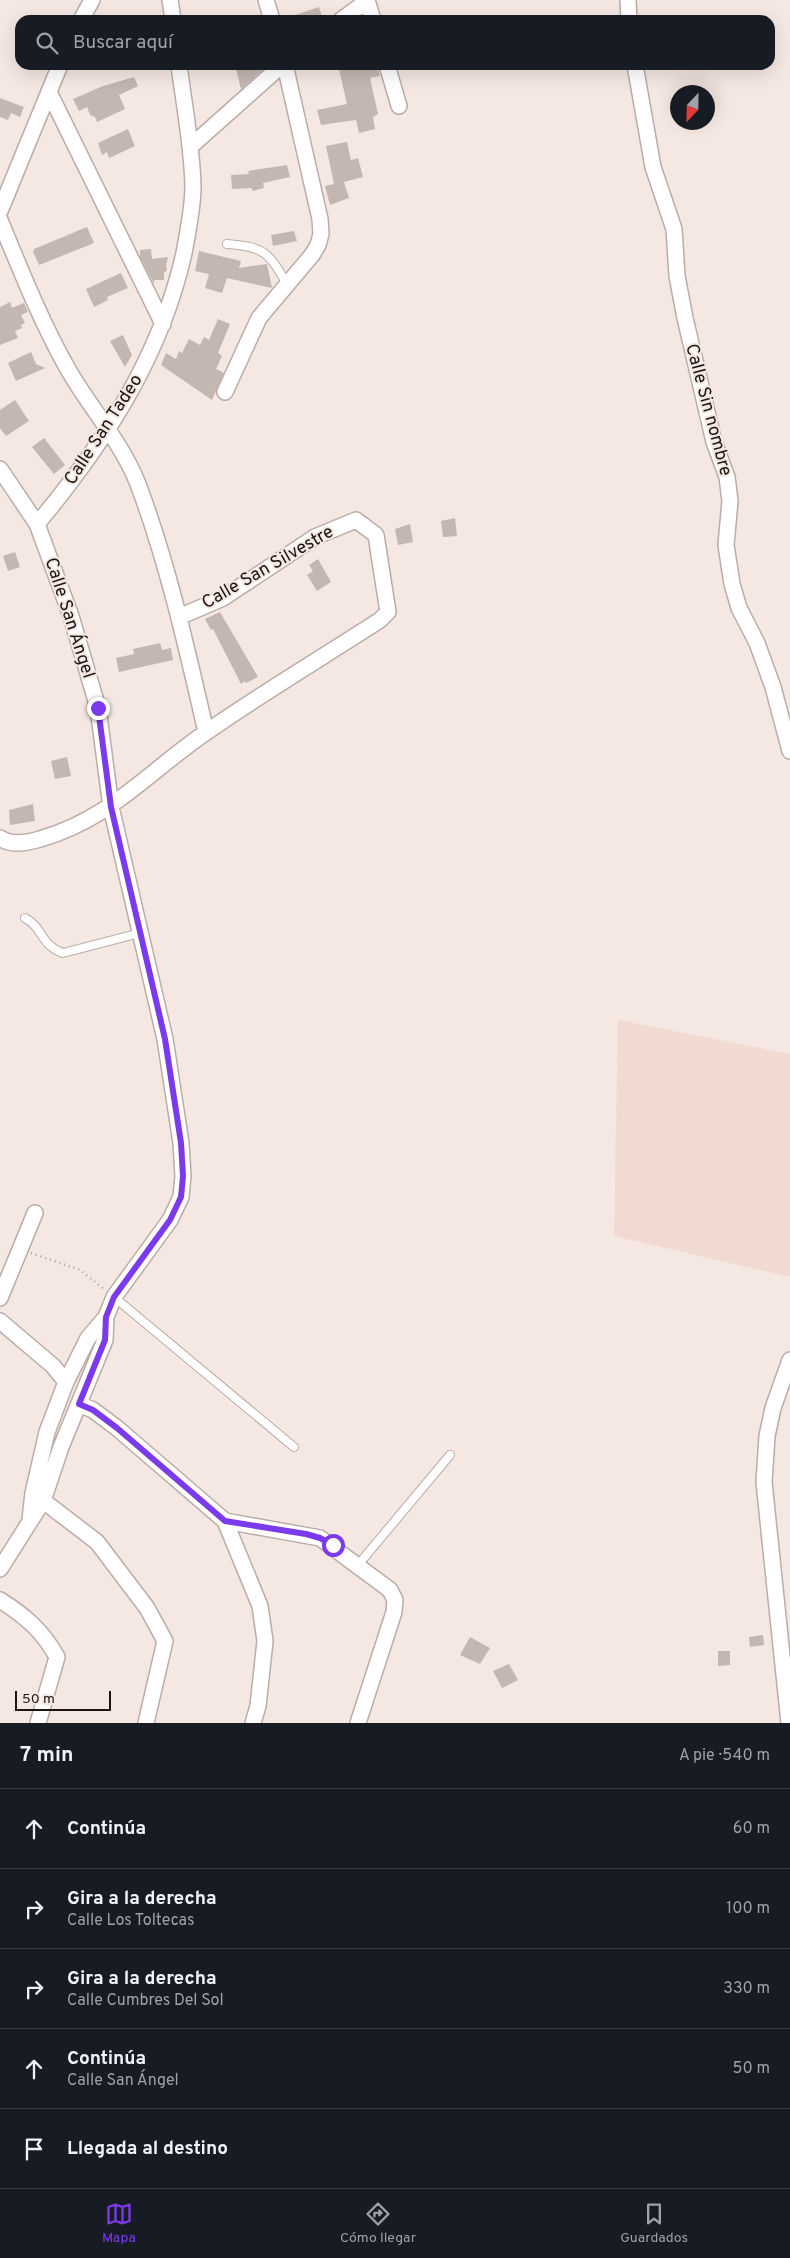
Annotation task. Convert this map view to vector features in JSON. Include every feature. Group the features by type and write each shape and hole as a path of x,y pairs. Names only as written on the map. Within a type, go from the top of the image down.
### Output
{"street":[{"path":"84,15 92,0"},
{"path":"170,0 172,15"},
{"path":"266,0 270,15"},
{"path":"628,0 629,15"},
{"path":"348,15 367,1 371,15"},
{"path":"0,211 58,70"},
{"name":"Calle San Tadeo","path":"37,524 70,484 108,429 134,387 163,324 180,269 190,226 193,187 190,147 180,70"},
{"path":"190,147 278,70"},
{"path":"225,392 259,318 312,255 321,234 320,219 285,70"},
{"path":"388,70 399,106"},
{"name":"Calle Sin nombre","path":"636,70 653,167 674,229 677,276 685,318 714,442 727,477 730,501 726,545 732,584 739,608 757,643 773,687 790,751"},
{"path":"49,92 163,324"},
{"path":"0,220 24,278 69,371 108,429 138,483 179,617 206,732 111,807 81,824 44,838 13,843 0,838"},
{"name":"Calle San Ángel","path":"0,469 37,524 70,616 98,708 111,807 165,1039 181,1143 183,1176 181,1197 170,1220 114,1297 106,1317"},
{"name":"Calle San Silvestre","path":"179,617 223,598 315,537 356,520 376,535 388,612 380,620 206,732"},
{"path":"0,1298 35,1213"},
{"path":"38,1497 47,1432 66,1382 88,1338 106,1317"},
{"path":"0,1569 30,1519 79,1404 105,1340 106,1317"},
{"path":"0,1321 53,1366 66,1382"},
{"path":"789,1723 764,1482 767,1436 773,1408 790,1360"},
{"path":"79,1404 93,1410 117,1428 225,1521 262,1615 265,1641 258,1706 253,1723"},
{"path":"38,1497 97,1542 147,1608 165,1641 146,1723"},
{"path":"225,1521 320,1538 390,1590 395,1600 394,1612 358,1723"},
{"path":"0,1600 21,1613 46,1637 56,1657 38,1723"}],"lane":[{"path":"227,244 253,246 271,257 287,284"},
{"path":"25,918 33,922 51,948 62,953 140,933"},
{"path":"114,1297 294,1447"},
{"path":"358,1565 450,1454"}],"path":[{"path":"20,1249 80,1270 114,1297"}],"shaded area":[{"path":"618,1020 790,1054 790,1277 614,1236"}],"building":[{"path":"319,7 321,15 295,15"},
{"path":"236,70 262,70 241,89"},
{"path":"339,70 378,70 380,76 370,78 378,114 373,117 375,129 359,133 356,120 321,125 317,110 347,104"},
{"path":"134,77 138,86 119,95 125,109 97,122 95,117 90,115 87,107 79,111 73,99 103,86"},
{"path":"0,98 24,107 20,117 11,113 8,120 0,117"},
{"path":"128,129 135,146 109,158 107,152 102,155 98,143"},
{"path":"347,142 351,160 358,158 363,177 344,182 349,198 330,205 325,186 334,184 326,146"},
{"path":"287,165 290,177 263,183 264,188 252,191 252,188 232,189 231,175 249,174 248,171"},
{"path":"87,227 94,243 39,265 33,252 34,249"},
{"path":"294,231 297,241 273,246 271,235"},
{"path":"151,249 152,259 168,257 164,280 154,280 154,284 140,257 140,250"},
{"path":"199,251 241,261 239,268 267,264 272,288 227,278 222,293 205,288 209,274 195,271"},
{"path":"121,273 128,288 107,297 108,300 94,307 86,289"},
{"path":"10,302 12,308 24,303 28,312 21,315 25,323 21,325 22,328 15,331 18,338 0,345 0,307"},
{"path":"218,319 230,324 218,353 222,356 216,369 224,373 212,400 161,365 166,353 176,359 179,351 182,353 189,339 200,345 204,337 209,340"},
{"path":"123,335 132,355 125,367 110,341"},
{"path":"31,352 36,364 45,368 16,381 8,363"},
{"path":"15,400 29,421 6,436 0,428 0,410"},
{"path":"44,438 65,465 54,474 32,447"},
{"path":"455,518 457,536 443,537 441,521"},
{"path":"410,524 413,542 398,545 395,529"},
{"path":"15,552 20,567 8,571 3,556"},
{"path":"318,559 331,582 317,591 307,575 313,571 309,565"},
{"path":"220,612 258,677 246,683 245,681 241,684 213,629 211,630 205,619"},
{"path":"160,643 162,650 171,648 173,660 119,672 116,658 134,654 133,649"},
{"path":"67,757 71,776 55,779 51,761"},
{"path":"33,804 35,821 10,825 9,810"},
{"path":"763,1635 764,1645 750,1647 749,1637"},
{"path":"470,1637 490,1648 480,1664 460,1655"},
{"path":"718,1651 730,1651 730,1665 718,1666"},
{"path":"509,1664 518,1680 502,1688 493,1671"}],"route":[{"path":"98,708 111,807 165,1039 181,1143 183,1176 181,1197 170,1220 114,1297 106,1317 105,1340 79,1404 93,1410 117,1428 225,1521 306,1534 320,1538 333,1545"}]}
